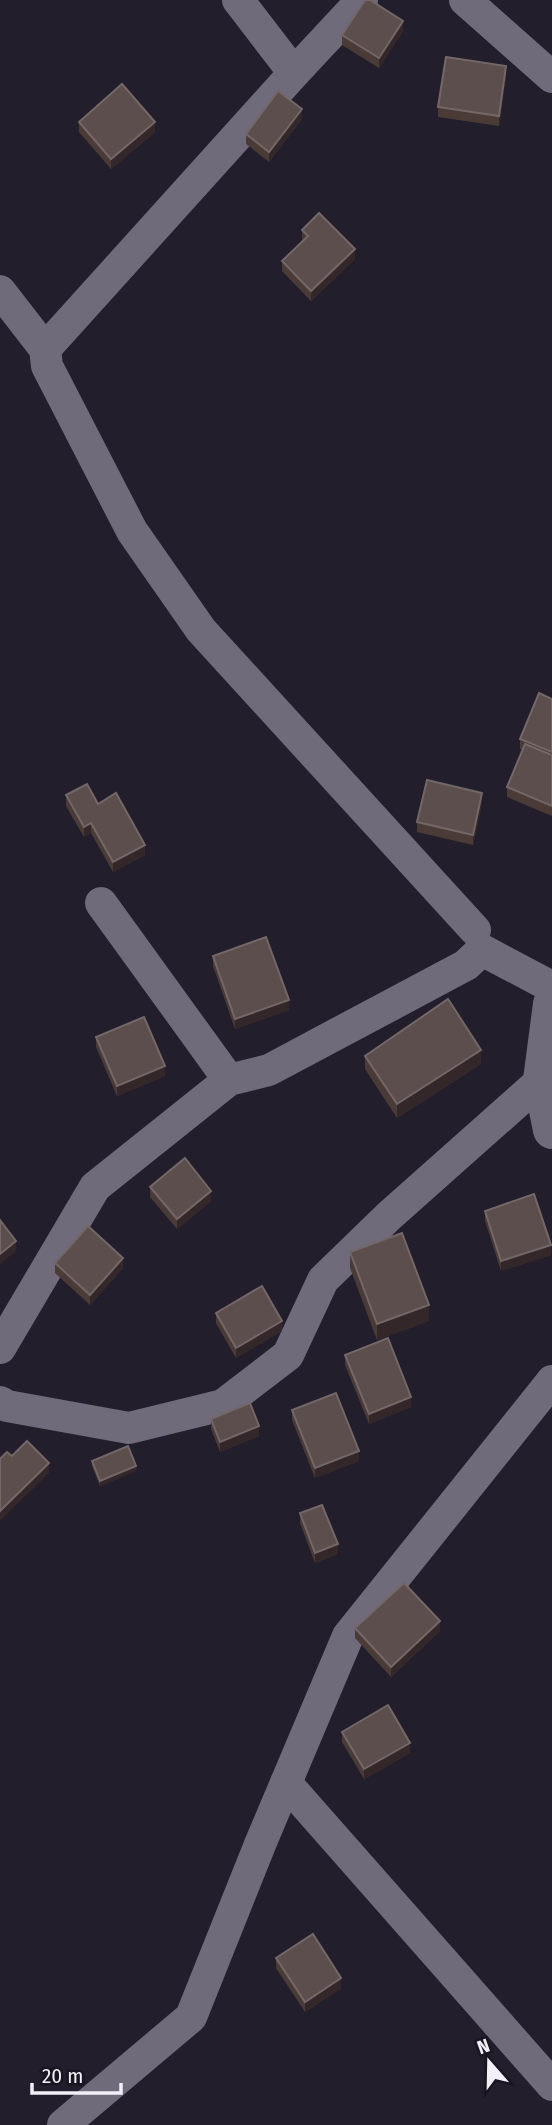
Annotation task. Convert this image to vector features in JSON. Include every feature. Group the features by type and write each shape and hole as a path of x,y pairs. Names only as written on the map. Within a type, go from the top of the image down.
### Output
{"street":[{"path":"238,0 293,73"},
{"path":"45,349 362,0"},
{"path":"466,0 552,77"},
{"path":"0,291 45,349 47,366 132,531 201,630 475,930"},
{"path":"100,903 229,1080"},
{"path":"0,1348 95,1187 229,1080 269,1070 466,965 482,950 552,986"},
{"path":"552,1004 542,1080 552,1130"},
{"path":"0,1402 7,1406 129,1429 223,1405 288,1354 323,1280 388,1216 542,1080"},
{"path":"63,2125 191,2017 348,1636 552,1381"},
{"path":"286,1783 552,2085"}],"building":[{"path":"365,0 370,0 403,21 379,58 342,35"},
{"path":"446,57 506,66 499,116 438,107"},
{"path":"122,84 155,122 111,159 79,122"},
{"path":"278,91 302,109 269,152 246,134"},
{"path":"319,213 355,249 311,291 282,261 308,236 302,230"},
{"path":"539,693 552,699 552,752 520,739"},
{"path":"525,744 552,755 552,806 507,787"},
{"path":"427,780 482,793 473,835 417,822"},
{"path":"87,784 98,804 116,793 145,845 113,862 91,823 84,827 66,795"},
{"path":"266,937 289,1000 235,1019 213,956"},
{"path":"448,999 481,1050 397,1104 365,1056"},
{"path":"144,1017 165,1066 117,1086 96,1037"},
{"path":"185,1158 211,1191 177,1219 150,1187"},
{"path":"534,1194 551,1245 501,1261 485,1211"},
{"path":"0,1220 16,1241 0,1254"},
{"path":"88,1226 123,1258 90,1295 55,1263"},
{"path":"402,1233 429,1305 377,1324 350,1252"},
{"path":"262,1286 282,1321 236,1348 216,1313"},
{"path":"388,1338 411,1397 369,1414 345,1355"},
{"path":"336,1393 359,1451 315,1468 292,1410"},
{"path":"250,1403 259,1426 220,1442 211,1419"},
{"path":"27,1441 49,1463 0,1511 0,1459 7,1452 12,1456"},
{"path":"128,1446 136,1466 100,1481 92,1461"},
{"path":"322,1505 338,1544 315,1553 300,1513"},
{"path":"404,1583 440,1621 391,1667 355,1628"},
{"path":"388,1705 410,1743 364,1769 342,1732"},
{"path":"313,1934 341,1978 305,2002 276,1958"}]}
